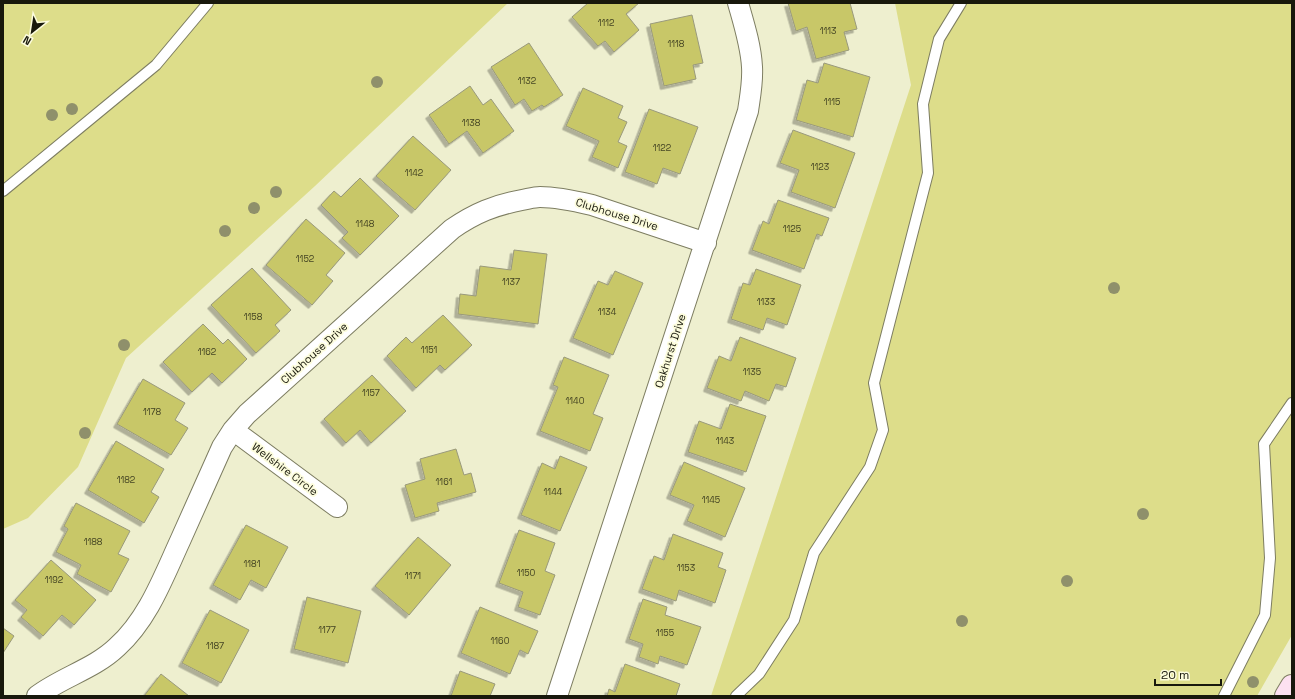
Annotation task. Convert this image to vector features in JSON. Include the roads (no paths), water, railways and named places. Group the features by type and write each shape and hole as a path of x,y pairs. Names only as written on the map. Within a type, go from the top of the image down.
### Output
{"main road":[{"path":"1286,696 1292,686"}],"street":[{"name":"Oakhurst Drive","path":"557,696 748,111 752,89 752,67 738,3"},
{"name":"Clubhouse Drive","path":"37,696 45,690 98,662 117,647 144,617 166,572 222,447 233,430 247,414 452,228 482,211 502,203 539,197 574,201 592,205 706,243"},
{"name":"Wellshire Circle","path":"233,430 337,507"}],"lane":[{"path":"3,191 156,65 208,3"},
{"path":"736,696 758,674 794,620 814,553 870,467 883,430 874,383 928,173 923,104 939,39 961,3"},
{"path":"1224,696 1265,615 1270,558 1264,444 1292,403"}]}
